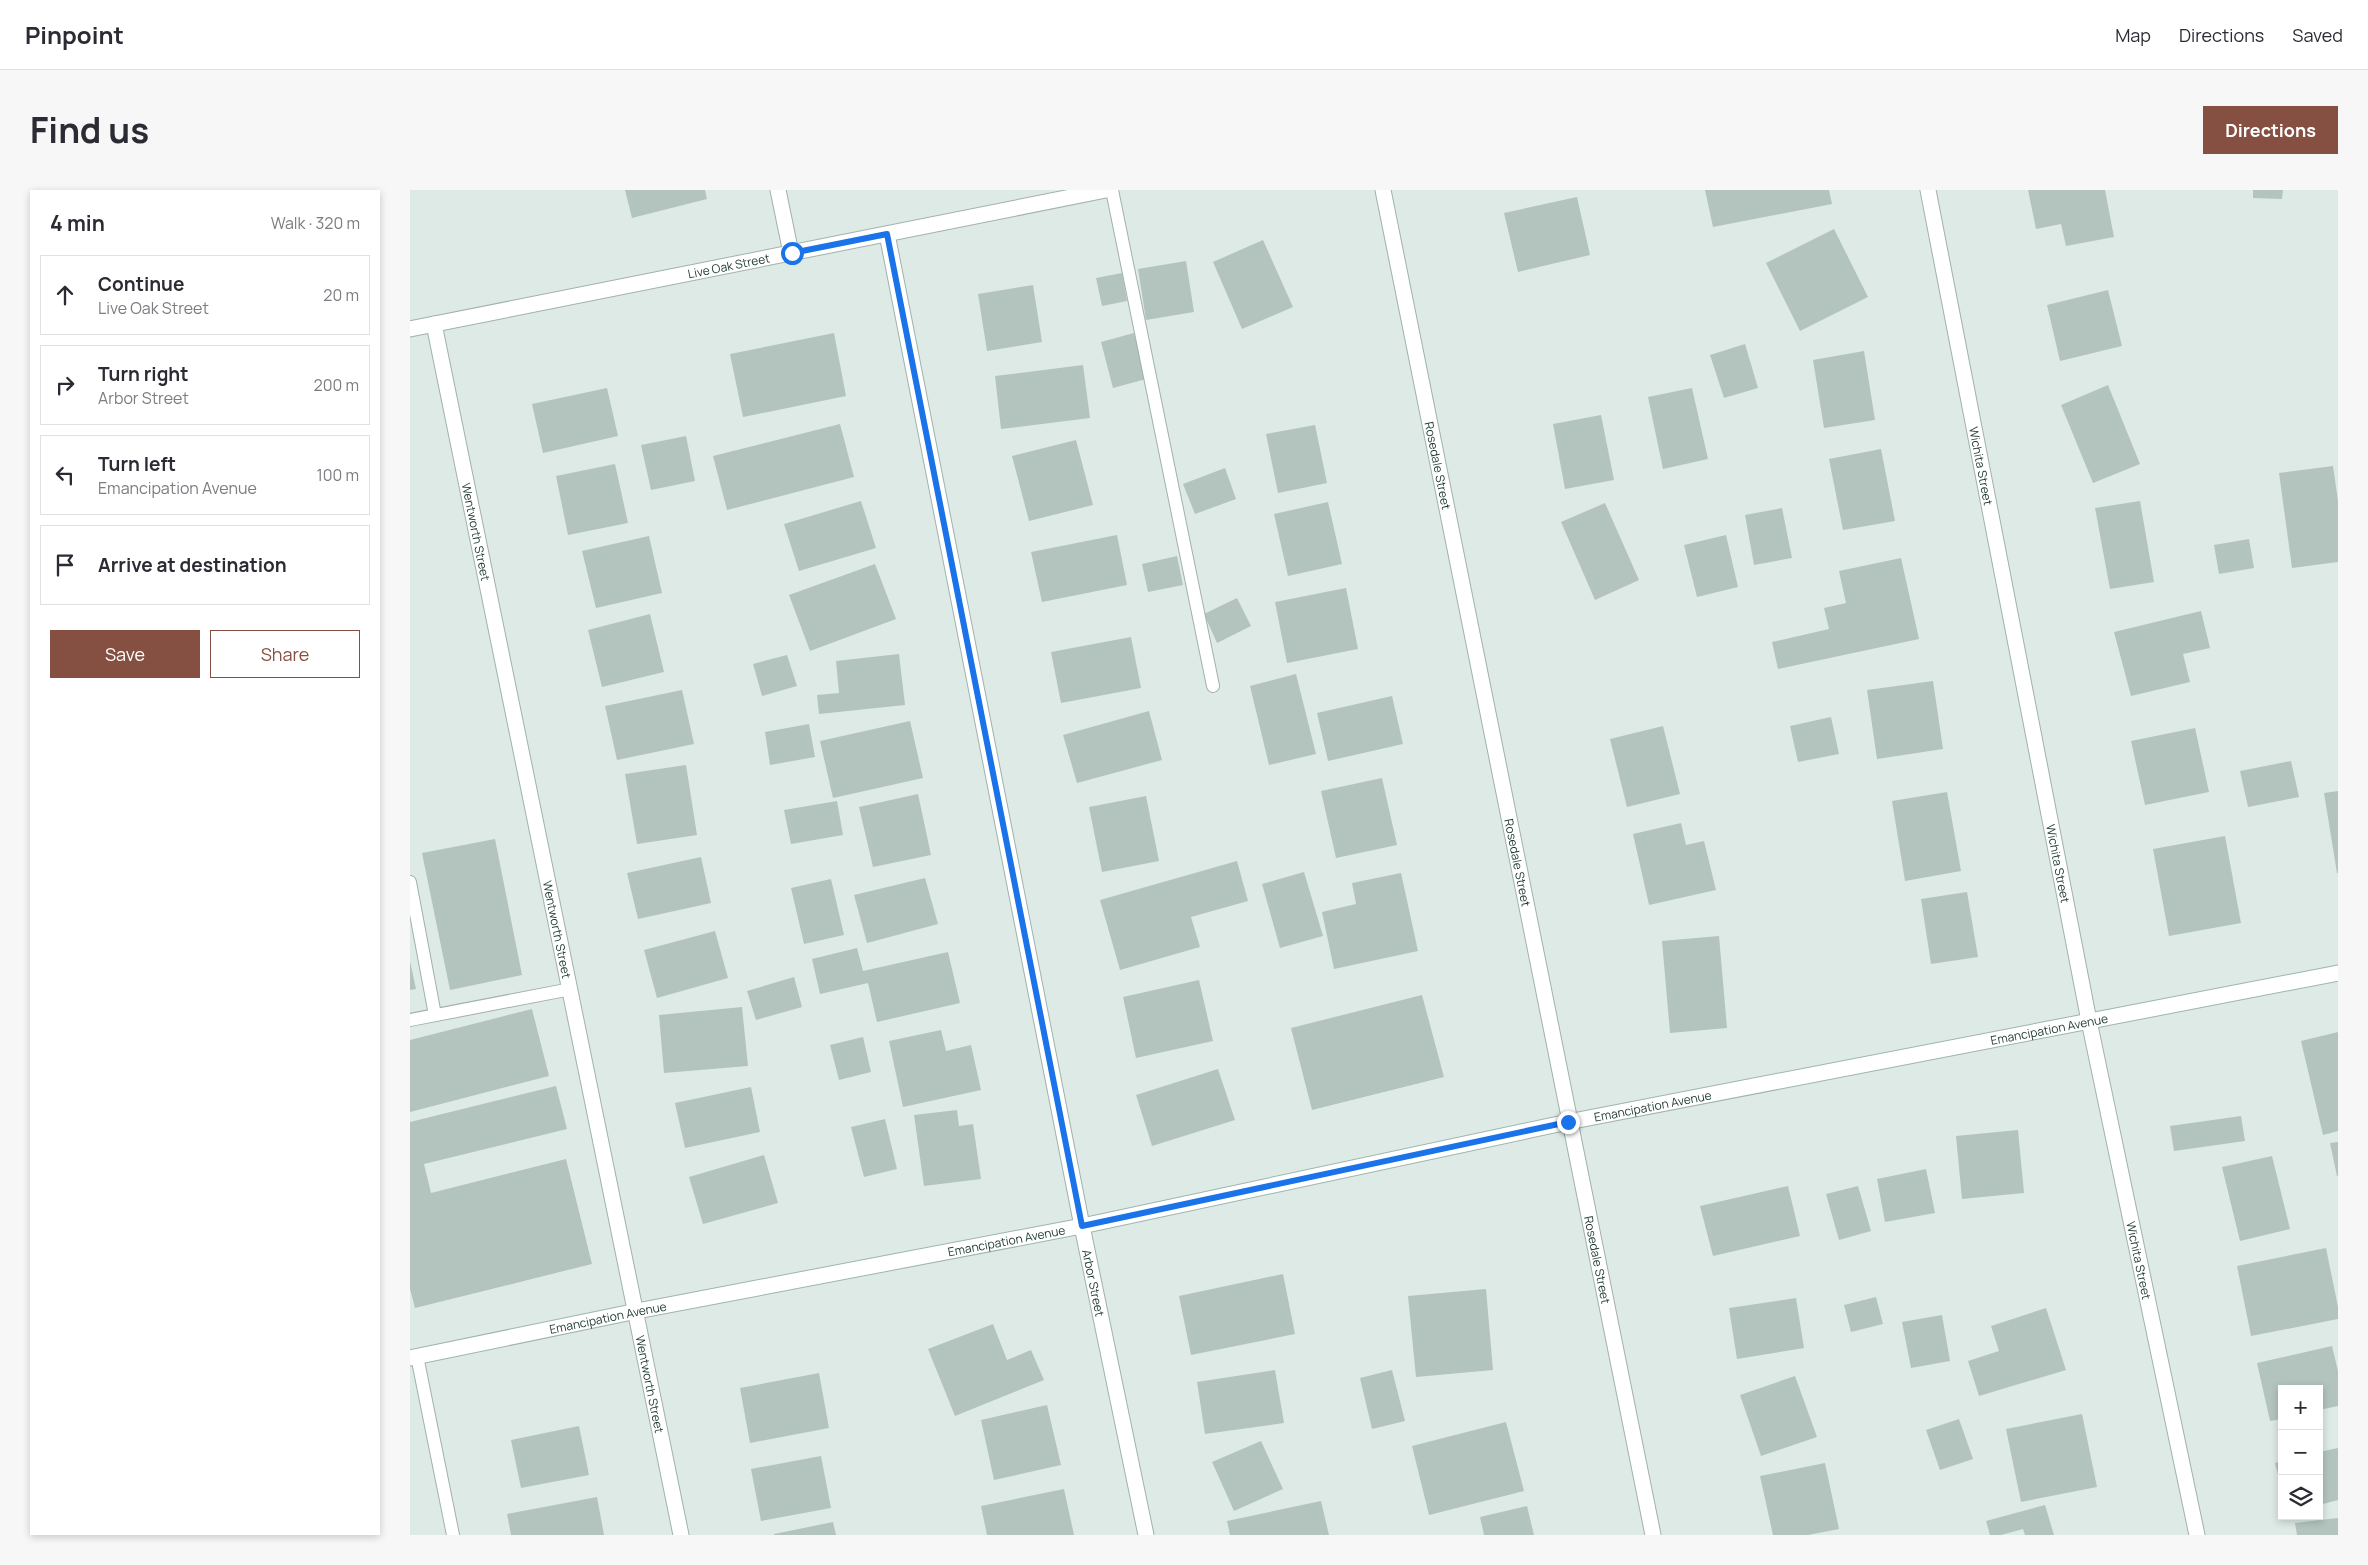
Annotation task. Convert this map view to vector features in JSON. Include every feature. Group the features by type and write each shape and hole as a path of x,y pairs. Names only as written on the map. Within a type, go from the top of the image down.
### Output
{"street":[{"path":"778,190 792,253"},
{"name":"Live Oak Street","path":"410,329 1106,190"},
{"name":"Rosedale Street","path":"1383,190 1568,1122 1653,1535"},
{"name":"Wichita Street","path":"1928,190 2089,1021 2197,1535"},
{"name":"Arbor Street","path":"887,234 1082,1226 1146,1535"},
{"name":"Wentworth Street","path":"434,324 637,1310 681,1535"},
{"name":"Emancipation Avenue","path":"414,1357 637,1310 1082,1226 1568,1122 2338,973"}],"lane":[{"path":"1112,190 1214,686"},
{"path":"410,882 435,1015"},
{"path":"410,1020 571,989"},
{"path":"414,1357 453,1535"}],"building":[{"path":"625,190 705,190 707,199 632,218"},
{"path":"1705,190 1829,190 1832,204 1713,227"},
{"path":"2028,190 2105,190 2114,237 2066,246 2061,224 2036,229"},
{"path":"2253,190 2283,190 2282,199 2253,198"},
{"path":"1577,197 1590,255 1518,272 1504,213"},
{"path":"1834,229 1868,297 1800,331 1766,263"},
{"path":"1263,240 1293,307 1242,329 1213,262"},
{"path":"1186,261 1194,312 1146,320 1138,269"},
{"path":"1122,273 1127,301 1102,306 1096,278"},
{"path":"1033,285 1042,342 987,351 978,294"},
{"path":"2108,290 2122,346 2060,361 2047,305"},
{"path":"834,333 846,396 743,417 730,354"},
{"path":"1134,333 1146,379 1113,388 1101,342"},
{"path":"1745,344 1758,388 1724,398 1710,355"},
{"path":"1864,351 1875,420 1824,428 1813,360"},
{"path":"1083,365 1090,418 1001,429 995,376"},
{"path":"2108,385 2140,464 2093,483 2061,405"},
{"path":"607,388 618,436 543,453 532,404"},
{"path":"1692,388 1708,459 1663,469 1648,397"},
{"path":"1601,415 1614,480 1565,489 1553,424"},
{"path":"840,424 854,477 727,510 713,456"},
{"path":"1315,425 1327,483 1278,493 1266,434"},
{"path":"686,436 695,481 651,490 641,445"},
{"path":"1076,440 1093,505 1029,521 1012,456"},
{"path":"1881,449 1895,521 1843,530 1829,459"},
{"path":"615,464 628,523 568,535 556,476"},
{"path":"2333,466 2338,501 2338,562 2292,568 2279,473"},
{"path":"1225,468 1236,499 1195,514 1183,484"},
{"path":"861,501 876,548 799,571 784,524"},
{"path":"2140,501 2154,582 2110,589 2095,508"},
{"path":"1328,502 1342,564 1288,576 1274,514"},
{"path":"1605,503 1639,580 1595,600 1561,522"},
{"path":"1782,508 1792,558 1754,565 1745,515"},
{"path":"1117,535 1127,585 1042,602 1031,552"},
{"path":"1726,535 1738,587 1697,597 1684,545"},
{"path":"649,536 662,593 596,608 582,551"},
{"path":"2249,539 2254,568 2219,574 2214,545"},
{"path":"1177,556 1183,585 1148,592 1142,564"},
{"path":"1901,558 1919,639 1778,669 1772,642 1829,629 1824,608 1846,603 1839,571"},
{"path":"875,564 896,619 810,651 789,595"},
{"path":"1346,588 1358,649 1287,663 1275,602"},
{"path":"1237,598 1251,626 1217,643 1204,614"},
{"path":"2201,611 2210,648 2183,654 2190,682 2131,696 2114,632"},
{"path":"650,614 664,672 602,687 588,630"},
{"path":"1131,637 1141,688 1061,703 1051,652"},
{"path":"899,654 905,705 819,714 817,695 839,693 836,661"},
{"path":"787,655 797,686 762,696 753,664"},
{"path":"1296,674 1316,754 1269,765 1250,686"},
{"path":"1933,681 1943,749 1877,759 1867,690"},
{"path":"682,690 694,744 617,760 605,706"},
{"path":"1392,696 1403,744 1328,761 1317,713"},
{"path":"1149,711 1162,760 1077,783 1063,735"},
{"path":"1831,717 1839,754 1798,762 1790,726"},
{"path":"910,721 923,778 833,798 820,741"},
{"path":"809,724 815,757 770,765 765,732"},
{"path":"1663,726 1680,794 1627,807 1610,739"},
{"path":"2195,728 2209,792 2145,805 2131,741"},
{"path":"2291,761 2299,797 2248,807 2240,771"},
{"path":"686,765 697,835 637,844 625,774"},
{"path":"1382,778 1397,845 1336,858 1321,791"},
{"path":"2338,791 2338,873 2337,873 2324,793"},
{"path":"1947,792 1961,871 1905,881 1892,801"},
{"path":"918,794 931,855 873,867 859,807"},
{"path":"1146,796 1159,861 1102,872 1089,807"},
{"path":"837,801 843,835 791,844 784,810"},
{"path":"1681,823 1686,845 1704,841 1716,890 1649,905 1633,834"},
{"path":"2225,836 2241,923 2169,936 2153,849"},
{"path":"495,839 522,975 450,990 422,853"},
{"path":"701,857 711,903 638,919 627,873"},
{"path":"1237,861 1248,901 1191,917 1200,947 1120,970 1100,900"},
{"path":"1304,872 1323,936 1280,948 1262,884"},
{"path":"1401,873 1418,951 1334,969 1322,912 1356,904 1352,883"},
{"path":"925,878 938,924 867,943 854,895"},
{"path":"831,879 844,935 804,944 791,888"},
{"path":"1967,892 1978,957 1931,964 1921,899"},
{"path":"715,931 728,978 657,998 644,950"},
{"path":"1719,936 1727,1028 1670,1033 1662,941"},
{"path":"857,948 863,971 948,952 960,1003 877,1022 868,983 820,994 812,959"},
{"path":"410,961 416,989 410,990"},
{"path":"794,977 802,1007 756,1020 747,991"},
{"path":"1199,980 1213,1041 1136,1058 1123,997"},
{"path":"1422,995 1444,1077 1312,1110 1291,1028"},
{"path":"742,1007 748,1066 664,1073 659,1015"},
{"path":"532,1009 549,1076 410,1112 410,1040"},
{"path":"941,1030 946,1051 971,1045 981,1090 903,1107 889,1041"},
{"path":"2338,1032 2338,1131 2323,1135 2301,1041"},
{"path":"863,1037 871,1072 839,1080 830,1045"},
{"path":"1218,1069 1235,1120 1152,1146 1136,1095"},
{"path":"556,1086 567,1129 424,1164 431,1193 566,1159 592,1264 415,1308 410,1289 410,1122"},
{"path":"751,1087 760,1132 685,1148 675,1103"},
{"path":"957,1110 959,1126 973,1124 981,1179 924,1186 914,1115"},
{"path":"2241,1116 2245,1141 2174,1151 2170,1126"},
{"path":"885,1119 897,1169 864,1177 851,1127"},
{"path":"2018,1130 2024,1193 1962,1199 1956,1136"},
{"path":"2338,1142 2338,1176 2337,1176 2330,1143"},
{"path":"764,1155 778,1203 703,1224 689,1177"},
{"path":"2272,1156 2290,1229 2240,1241 2222,1167"},
{"path":"1926,1169 1935,1213 1885,1222 1877,1179"},
{"path":"1788,1186 1800,1236 1713,1256 1700,1206"},
{"path":"1858,1186 1871,1231 1839,1240 1826,1194"},
{"path":"2326,1248 2338,1307 2338,1319 2251,1336 2237,1266"},
{"path":"1283,1274 1295,1334 1191,1355 1179,1296"},
{"path":"1486,1289 1493,1370 1416,1377 1408,1296"},
{"path":"1876,1297 1883,1324 1851,1332 1844,1305"},
{"path":"1796,1298 1804,1348 1737,1359 1729,1308"},
{"path":"2046,1308 2066,1370 1979,1396 1968,1361 1999,1351 1991,1326"},
{"path":"1942,1315 1950,1361 1911,1368 1902,1322"},
{"path":"993,1324 1007,1360 1031,1350 1044,1380 955,1416 928,1349"},
{"path":"2332,1346 2338,1371 2338,1406 2323,1409 2323,1385 2278,1385 2278,1420 2270,1421 2257,1363"},
{"path":"1275,1370 1284,1423 1205,1434 1197,1382"},
{"path":"1392,1370 1405,1421 1372,1429 1360,1378"},
{"path":"819,1373 829,1428 750,1443 740,1388"},
{"path":"1795,1376 1817,1437 1761,1456 1740,1395"},
{"path":"1047,1405 1061,1465 994,1480 981,1420"},
{"path":"2082,1414 2097,1487 2021,1502 2006,1429"},
{"path":"1959,1419 1973,1459 1940,1470 1926,1430"},
{"path":"1506,1422 1524,1491 1429,1515 1412,1446"},
{"path":"579,1426 589,1475 521,1488 511,1440"},
{"path":"1261,1441 1283,1489 1234,1511 1212,1462"},
{"path":"2338,1448 2338,1500 2323,1504 2323,1475 2323,1451"},
{"path":"821,1456 831,1508 761,1521 751,1469"},
{"path":"2278,1462 2278,1474 2275,1463"},
{"path":"1825,1463 1839,1529 1808,1535 1773,1535 1760,1476"},
{"path":"1064,1489 1074,1535 987,1535 981,1506"},
{"path":"597,1497 604,1535 511,1535 507,1514"},
{"path":"1321,1501 1329,1535 1230,1535 1227,1521"},
{"path":"2045,1505 2054,1535 2025,1535 2023,1529 2001,1535 1990,1535 1986,1521"},
{"path":"1527,1506 1534,1535 1484,1535 1480,1517"},
{"path":"2338,1518 2338,1535 2297,1535 2295,1523"},
{"path":"833,1522 836,1535 774,1535 774,1534"}],"route":[{"path":"792,253 887,234 1082,1226 1568,1122"}]}
